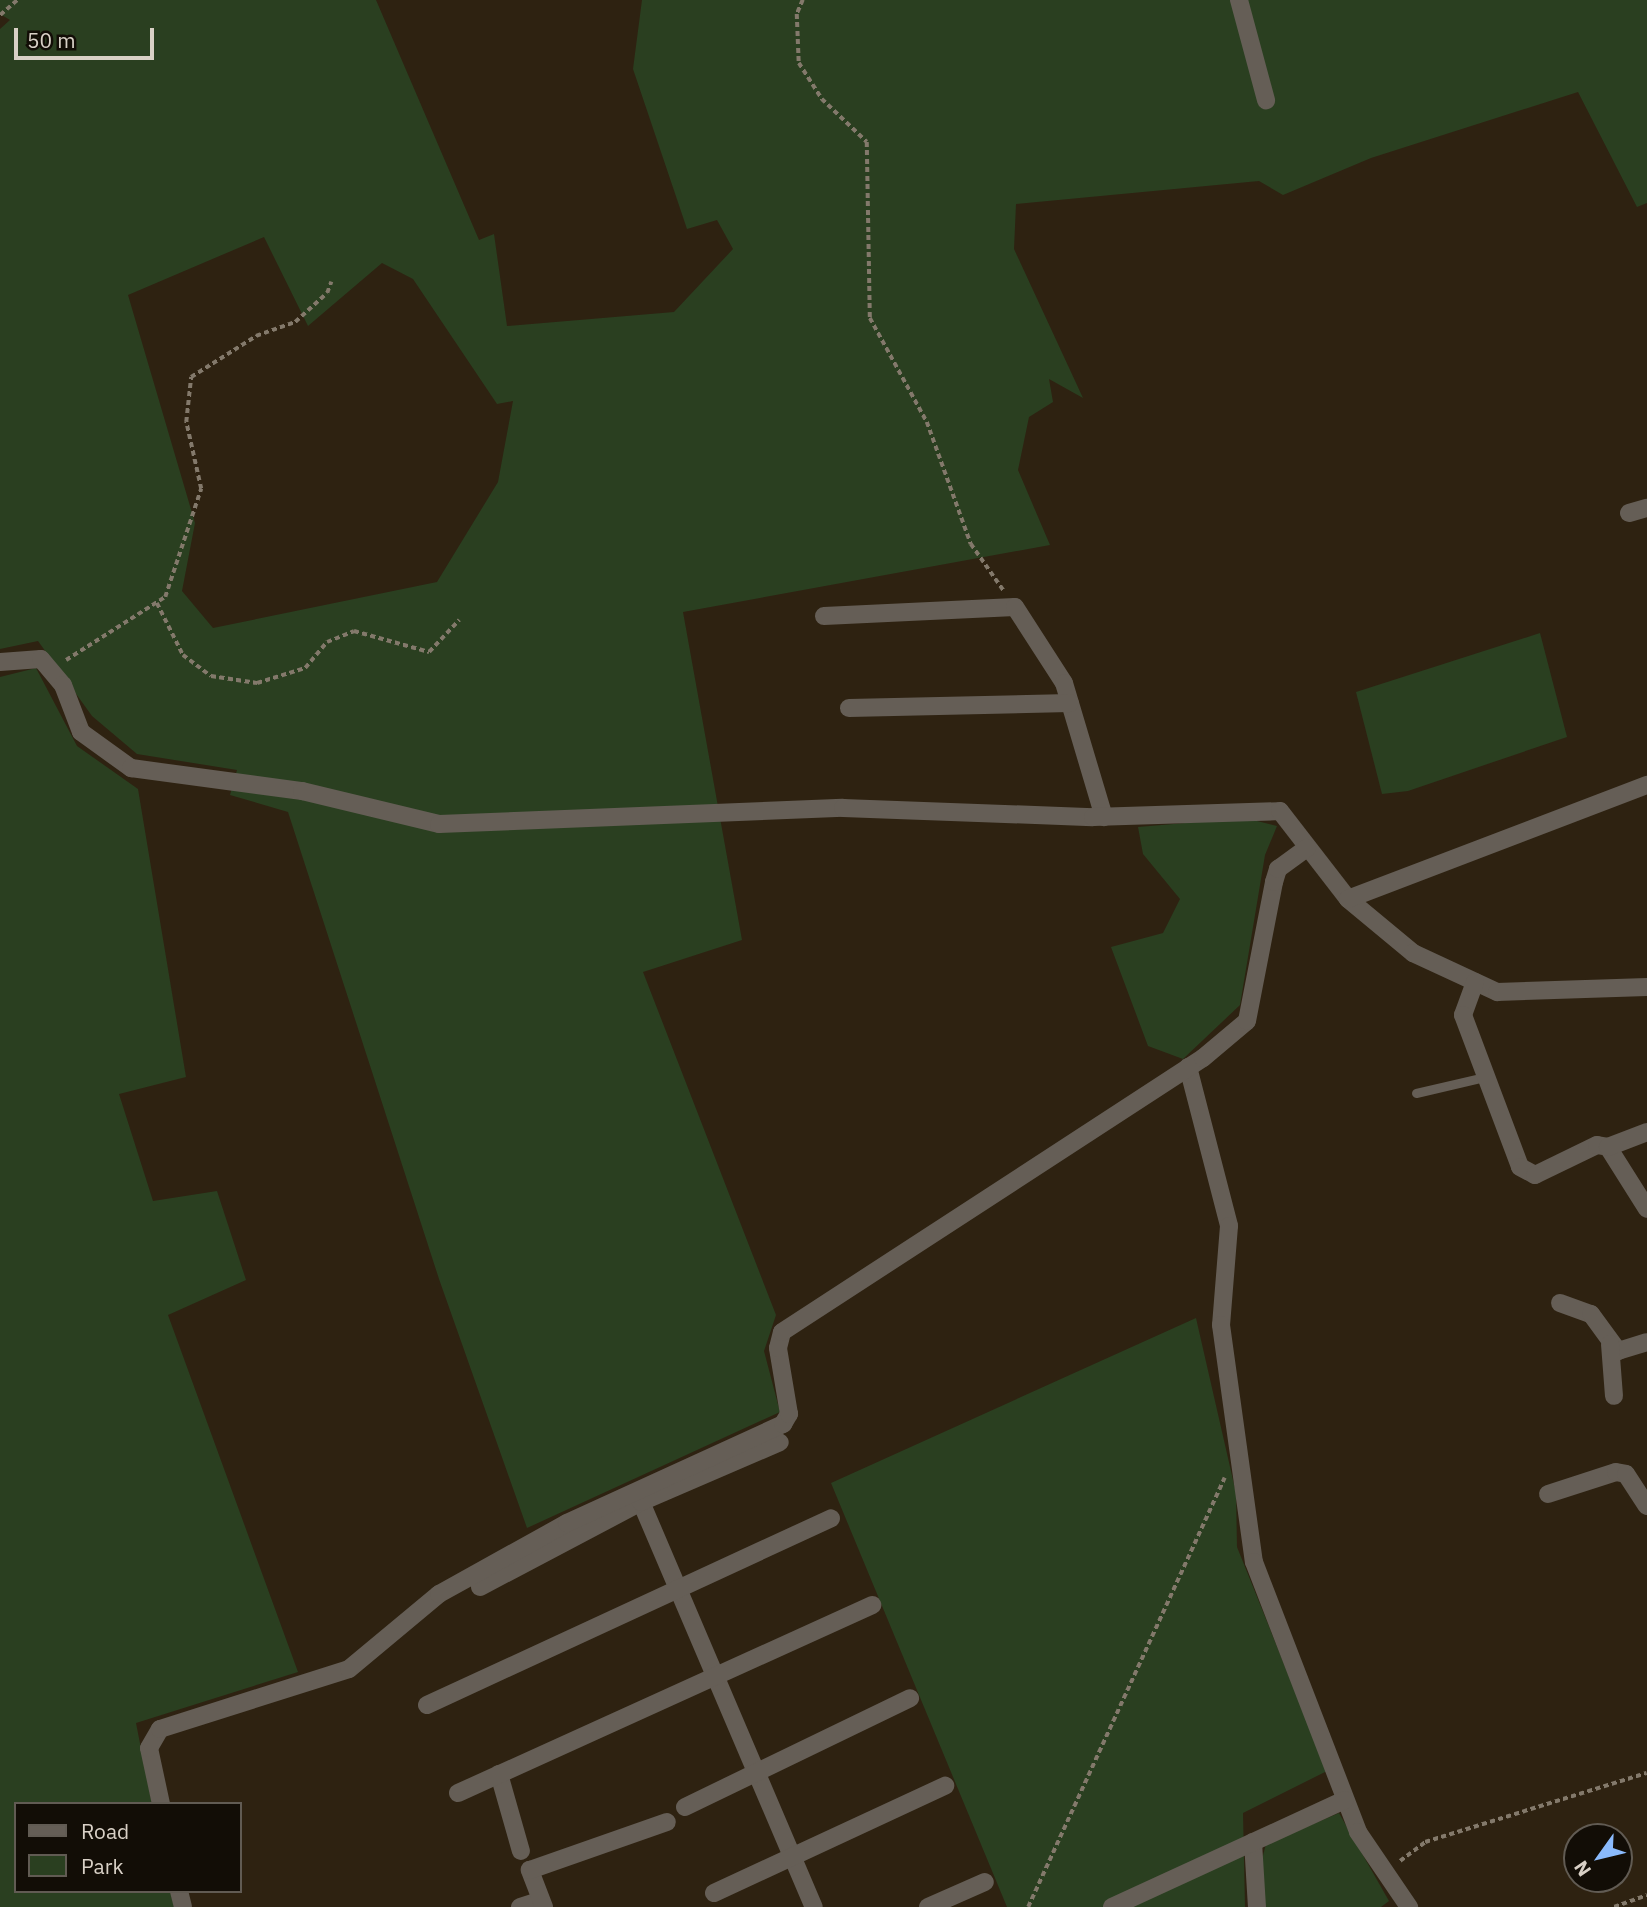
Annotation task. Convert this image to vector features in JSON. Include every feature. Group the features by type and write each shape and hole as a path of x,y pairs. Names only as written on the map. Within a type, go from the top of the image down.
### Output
{"street":[{"path":"1239,0 1266,100"},
{"path":"824,616 1016,607 1070,703 1104,817"},
{"path":"0,662 41,659 53,669 81,732 131,768 302,791 439,824 843,808 1104,817 1280,811 1348,899 1413,953 1497,992 1552,994 1647,987"},
{"path":"849,708 1070,703"},
{"path":"1348,899 1647,785"},
{"path":"161,1802 149,1748 160,1728 349,1670 439,1594 567,1523 783,1424 789,1414 779,1359 782,1332 1188,1067 1247,1021 1273,882 1278,869 1307,848"},
{"path":"1475,982 1464,1015 1485,1077 1525,1174 1647,1132"},
{"path":"1188,1067 1229,1226 1221,1325 1236,1450 1254,1562 1346,1800 1385,1872 1409,1907"},
{"path":"1608,1147 1647,1209"},
{"path":"1560,1303 1591,1314 1610,1345 1618,1351 1647,1342"},
{"path":"1610,1345 1614,1396"},
{"path":"480,1587 641,1502 780,1442"},
{"path":"1548,1494 1616,1472 1626,1474 1647,1506"},
{"path":"641,1502 814,1907"},
{"path":"427,1705 831,1518"},
{"path":"458,1793 714,1673 872,1605"},
{"path":"685,1807 910,1698"},
{"path":"499,1774 520,1851"},
{"path":"714,1893 791,1853 945,1786"},
{"path":"1112,1907 1346,1800"},
{"path":"520,1907 542,1903 530,1870 667,1822"},
{"path":"1253,1842 1257,1907"},
{"path":"928,1907 985,1882"}],"lane":[{"path":"1416,1093 1485,1077"}],"path":[{"path":"0,15 17,0"},
{"path":"803,0 797,14 799,63 822,99 867,142 870,318 927,422 971,544 1016,607"},
{"path":"53,669 157,603 183,555 201,489 186,422 191,377 256,336 295,321 327,293 331,282"},
{"path":"157,603 183,656 211,677 257,683 305,668 327,642 354,631 429,652 459,620"},
{"path":"1028,1907 1087,1769 1168,1611 1236,1450"},
{"path":"1385,1872 1426,1842 1647,1773"},
{"path":"1614,1907 1647,1895"}],"green space":[{"path":"0,0 376,0 479,240 494,234 507,326 674,312 733,249 717,220 687,229 633,69 642,0 1647,0 1647,203 1637,207 1578,92 1371,158 1283,195 1259,181 1016,204 1014,249 1083,398 1049,379 1053,402 1029,417 1018,470 1050,545 683,612 742,940 643,972 776,1315 764,1351 780,1412 527,1528 439,1279 288,812 230,795 237,770 137,754 92,716 38,641 0,649 0,29 10,20 0,14","holes":["264,237 308,326 382,263 413,279 497,404 513,401 498,482 437,582 213,628 182,591 195,523 128,295"]},
{"path":"1540,633 1567,737 1408,791 1382,794 1356,692"},
{"path":"36,668 77,746 138,789 186,1077 119,1094 153,1201 217,1191 246,1280 168,1315 298,1672 136,1723 152,1802 14,1802 14,1893 170,1893 174,1907 0,1907 0,677"},
{"path":"1245,818 1277,826 1265,855 1240,1005 1183,1059 1148,1046 1111,947 1163,933 1180,899 1143,854 1138,827"},
{"path":"1196,1318 1236,1493 1237,1547 1327,1771 1243,1813 1245,1907 1007,1907 831,1483"},
{"path":"1339,1813 1389,1901 1381,1907 1265,1907 1260,1867 1266,1844"}]}
